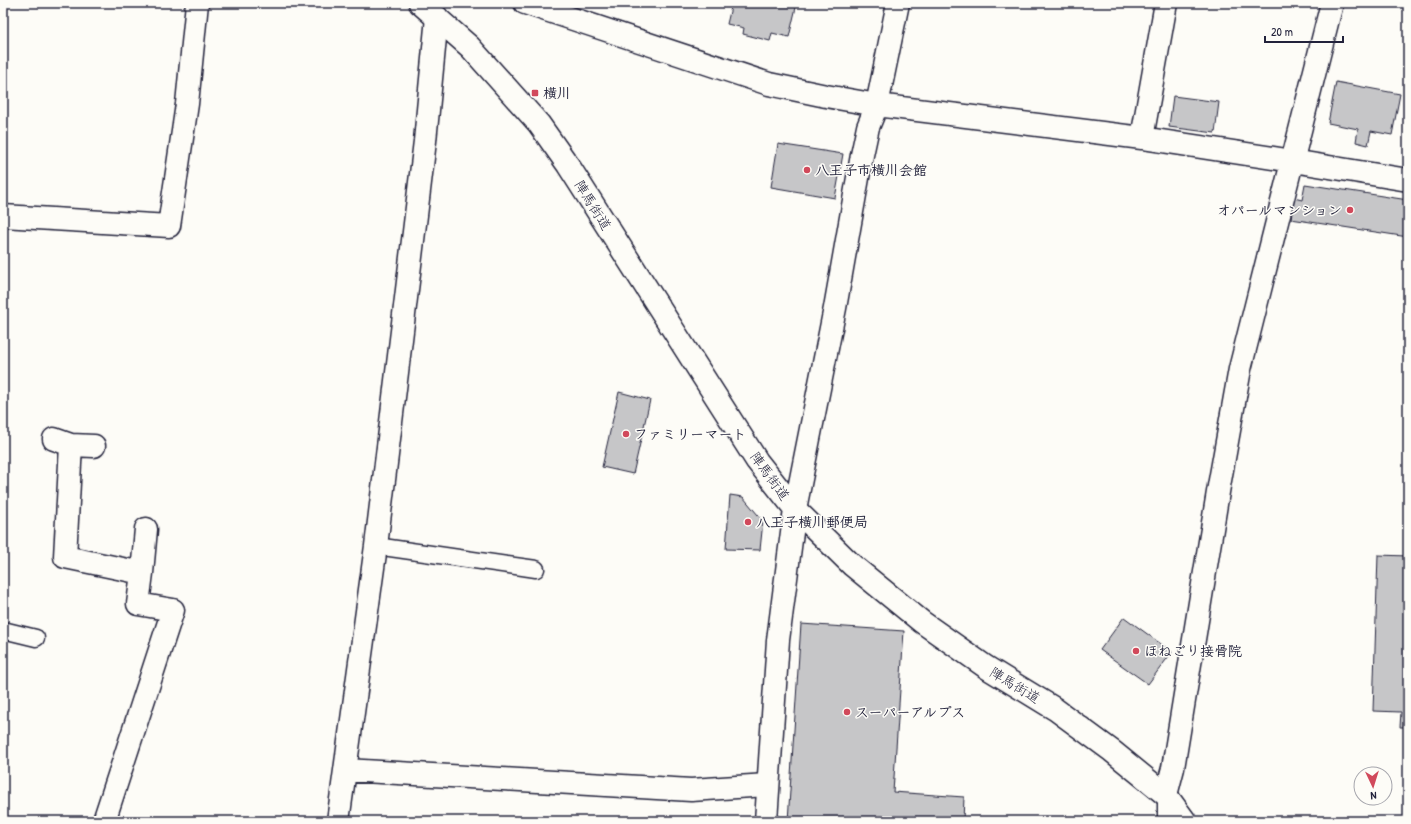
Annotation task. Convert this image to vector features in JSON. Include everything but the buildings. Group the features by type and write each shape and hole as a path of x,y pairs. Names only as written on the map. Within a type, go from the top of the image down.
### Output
{"street":[{"path":"3,216 169,226 187,104 197,3"},
{"name":"陣馬街道","path":"420,3 470,47 539,124 568,165 757,460 795,510 852,565 922,622 986,667 1055,709 1112,751 1166,795 1185,821"},
{"path":"525,3 769,84 826,96 877,105 1142,138 1408,180"},
{"path":"766,821 778,640 795,510 835,308 862,155 868,127 877,105 898,3"},
{"path":"1142,138 1166,3"},
{"path":"1166,795 1173,768 1219,486 1240,369 1332,3"},
{"path":"338,821 376,546 426,142 437,17"},
{"path":"94,446 63,442 65,557 142,573"},
{"path":"104,821 173,610 138,604 146,529"},
{"path":"346,770 691,790 768,785"}],"lane":[{"path":"376,546 536,569"},
{"path":"3,630 36,638"},
{"path":"1166,795 1166,821"}],"place":[{"name":"横川","path":"535,93"},
{"name":"八王子市横川会館","path":"807,170"},
{"name":"オパールマンション","path":"1350,210"},
{"name":"ファミリーマート","path":"626,434"},
{"name":"八王子横川郵便局","path":"748,522"},
{"name":"ほねごり接骨院","path":"1136,651"},
{"name":"スーパーアルプス","path":"847,712"}]}
